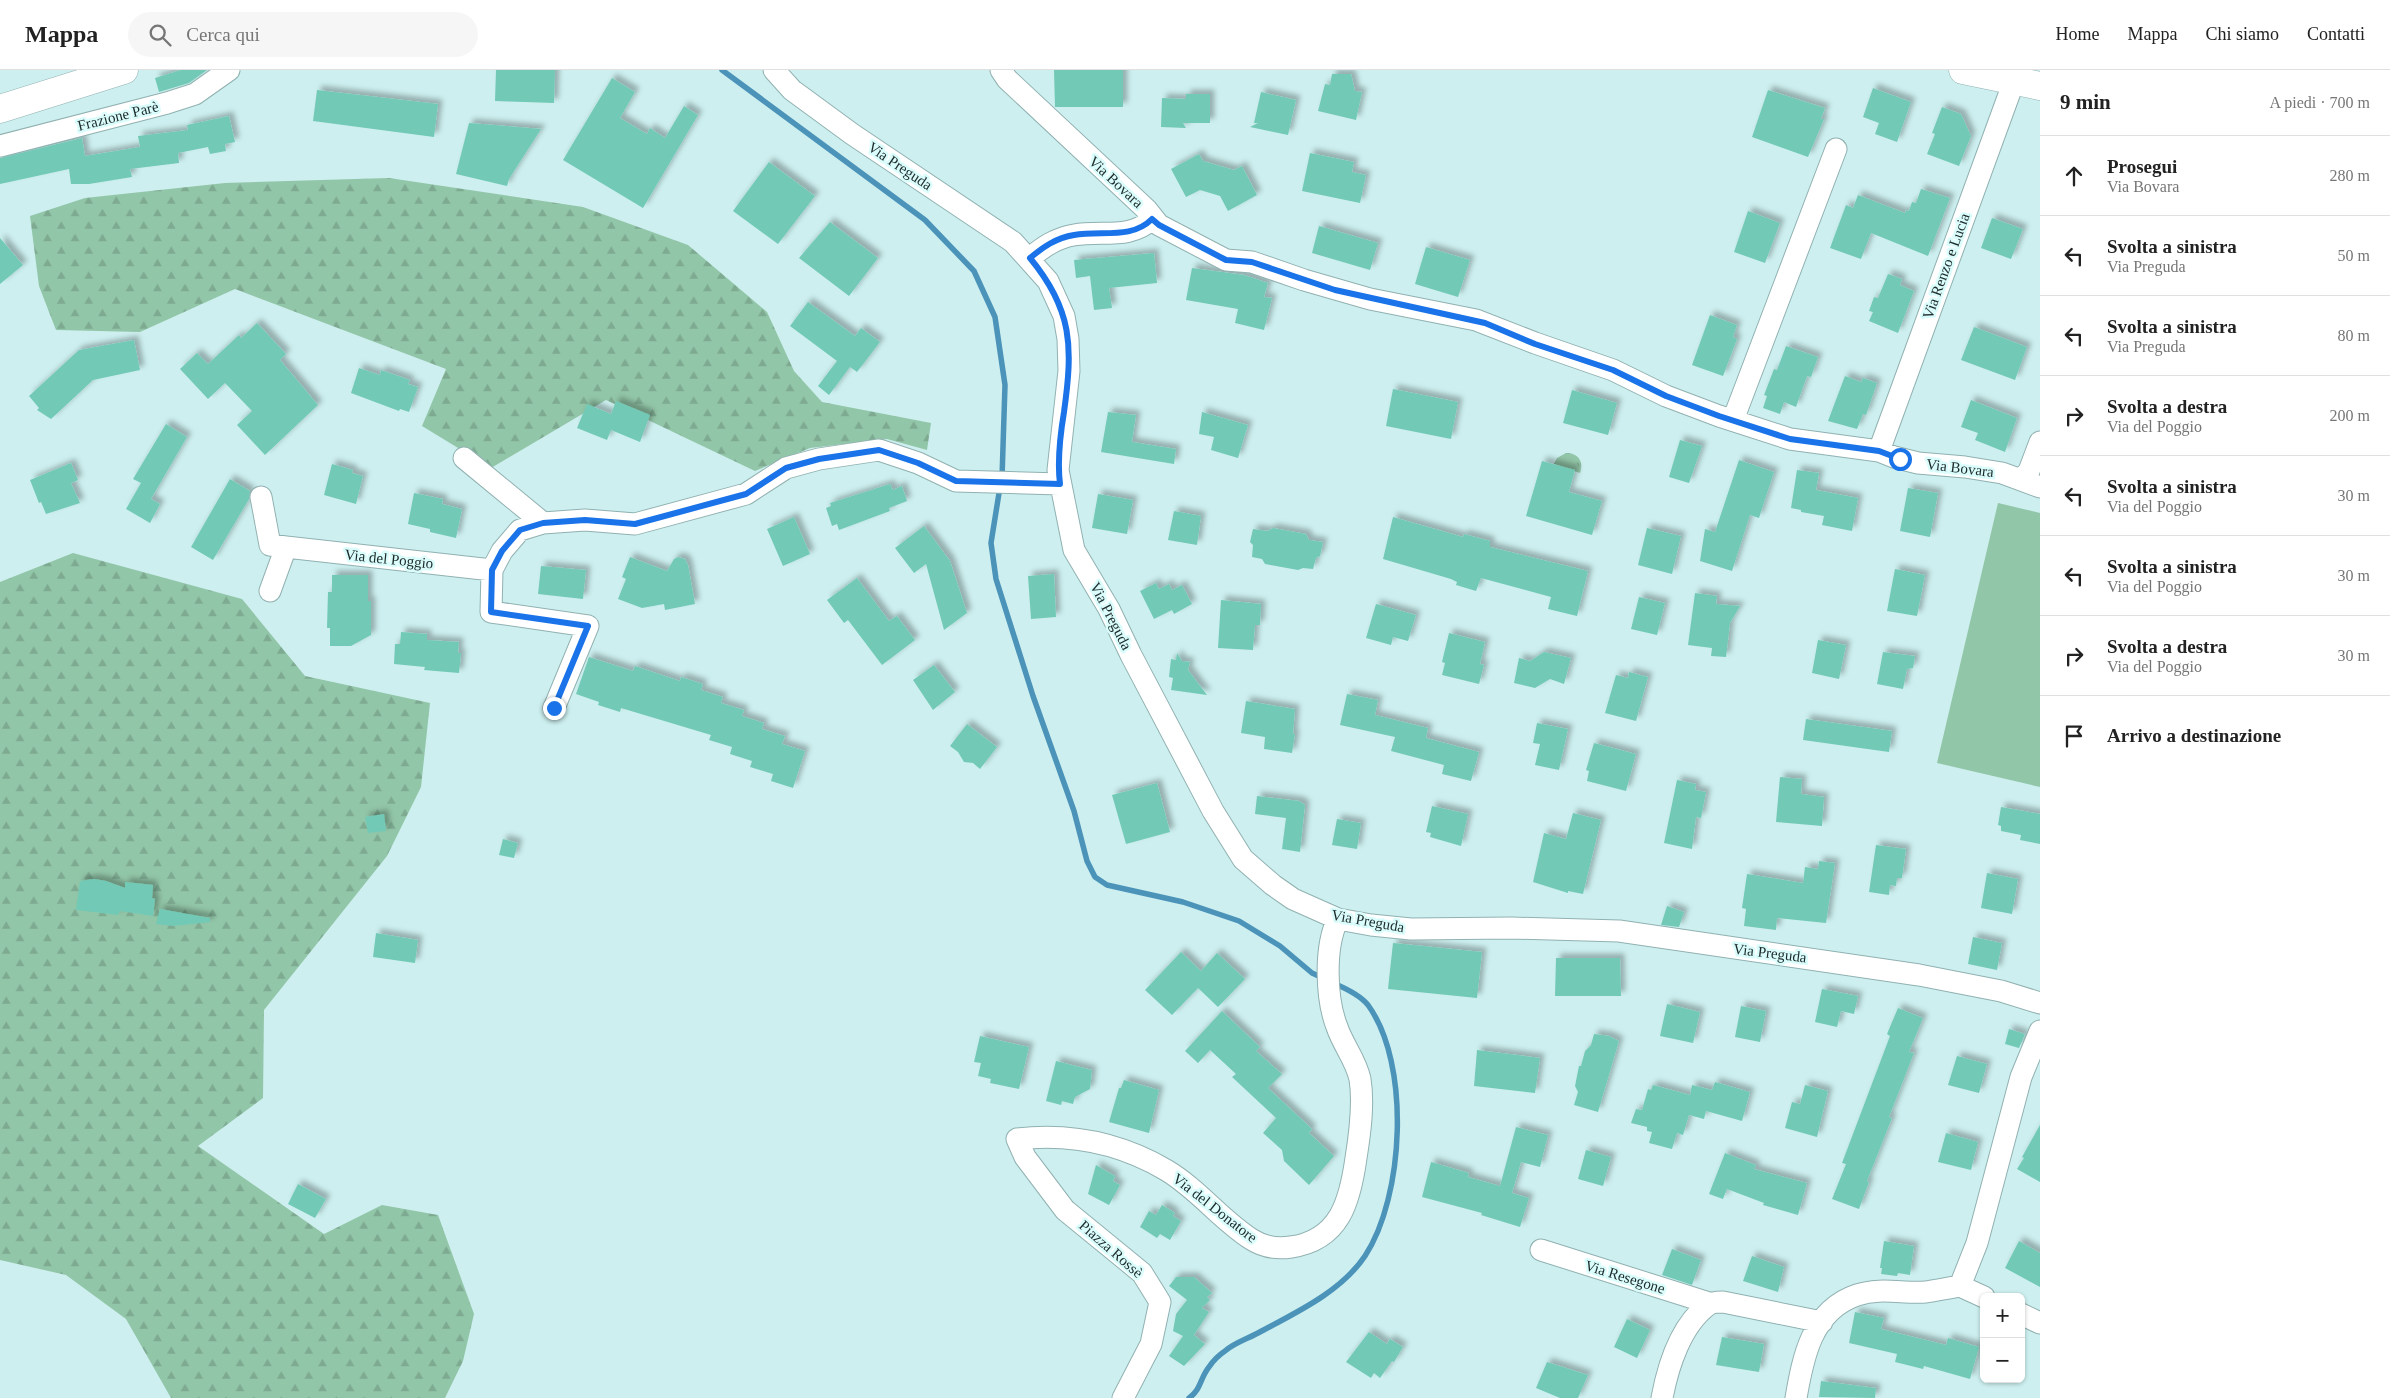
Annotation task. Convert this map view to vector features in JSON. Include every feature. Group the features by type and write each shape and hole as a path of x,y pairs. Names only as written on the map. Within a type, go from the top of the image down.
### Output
{"main road":[{"path":"0,109 124,70"},
{"path":"1963,70 2040,86"}],"street":[{"name":"Frazione Parè","path":"0,146 195,94 229,70"},
{"name":"Via Preguda","path":"774,70 792,90 852,134 1013,242 1030,258 1056,294 1064,316 1068,339 1069,371 1059,450 1060,484 1074,550 1110,609 1131,655 1209,803 1243,859 1273,885 1293,898 1338,919 1411,928 1619,931 1919,975 2001,991 2040,1003"},
{"name":"Via Bovara","path":"1001,70 1007,79 1147,210 1152,219 1159,225 1226,260 1252,262 1319,285 1370,299 1476,320 1535,344 1613,370 1666,396 1796,440 1879,451 1908,461 1965,466 2031,483"},
{"name":"Via Renzo e Lucia","path":"1879,451 2014,81"},
{"path":"1733,420 1836,149"},
{"path":"1030,258 1048,244 1072,235 1134,232 1152,219"},
{"path":"2031,483 2029,471 2040,442"},
{"path":"554,708 588,626 491,612 492,570 502,551 520,530 543,523 585,520 635,524 746,494 786,468 819,459 879,450 918,463 956,481 1060,484"},
{"path":"464,458 543,523"},
{"name":"Via del Poggio","path":"261,497 270,545 492,570"},
{"path":"270,592 286,547"},
{"name":"Via del Donatore","path":"1017,1139 1038,1137 1075,1138 1107,1144 1139,1156 1184,1182 1252,1240 1276,1248 1298,1246 1314,1241 1335,1224 1343,1210 1352,1185 1360,1131 1360,1078 1353,1058 1337,1028 1329,996 1329,964 1334,928 1338,919"},
{"path":"1960,1286 1977,1243 2020,1077 2040,1030"},
{"name":"Piazza Rossè","path":"1017,1139 1025,1157 1065,1210 1142,1273 1160,1302 1151,1344 1122,1398"},
{"name":"Via Resegone","path":"1541,1250 1709,1303 1723,1302 1822,1322"},
{"path":"1796,1398 1807,1344 1830,1311 1857,1295 1888,1291 1925,1292 1960,1286 1980,1295"},
{"path":"1662,1398 1665,1382 1686,1327 1709,1303"},
{"path":"2025,1316 2040,1323"}],"green space":[{"path":"389,178 583,207 688,245 767,312 794,371 822,402 931,423 927,450 887,439 810,448 755,471 606,400 491,468 422,426 446,369 235,289 140,332 56,330 39,286 30,216 85,198 225,183"},
{"path":"1566,453 1574,454 1579,458 1581,465 1580,473 1554,464 1557,458"},
{"path":"1998,503 2040,513 2040,787 1937,763"},
{"path":"73,553 242,599 305,676 430,703 421,787 387,856 264,1010 263,1098 198,1146 324,1234 382,1205 438,1215 474,1314 463,1361 445,1398 171,1398 126,1319 66,1275 0,1260 0,582"}],"building":[{"path":"181,70 207,70 189,83 159,92 155,78"},
{"path":"496,70 555,70 554,103 495,101"},
{"path":"1054,70 1123,70 1123,107 1055,107"},
{"path":"1332,74 1351,74 1355,91 1362,92 1356,120 1318,111 1325,84 1330,85"},
{"path":"612,78 635,92 620,118 647,134 650,128 665,138 684,106 698,115 643,208 563,160"},
{"path":"1873,88 1911,102 1897,142 1875,134 1879,123 1863,117"},
{"path":"317,90 438,104 434,137 313,121"},
{"path":"1768,90 1825,108 1821,119 1824,119 1808,157 1752,137"},
{"path":"1261,92 1296,100 1288,135 1250,127 1258,123 1254,123"},
{"path":"1186,94 1210,94 1210,123 1183,123 1186,128 1161,127 1162,98 1186,99"},
{"path":"1942,107 1961,114 1971,136 1959,166 1927,154 1935,134 1932,133"},
{"path":"229,116 235,142 225,144 226,151 210,154 208,147 178,153 179,163 130,169 132,177 89,184 71,184 69,169 0,184 0,158 82,138 85,156 140,147 138,136 188,130 187,125"},
{"path":"469,123 541,129 509,179 507,186 456,174"},
{"path":"1310,153 1354,162 1352,172 1366,175 1360,203 1302,191"},
{"path":"1199,154 1203,161 1234,170 1242,166 1257,195 1228,211 1220,196 1200,190 1186,197 1171,169"},
{"path":"769,162 815,196 778,244 733,211"},
{"path":"1921,189 1950,198 1928,256 1871,233 1861,259 1830,248 1846,205 1853,208 1858,195 1905,213 1906,210 1909,211 1912,202 1916,203"},
{"path":"1748,211 1780,223 1765,263 1734,252"},
{"path":"1992,218 2023,229 2011,259 1981,248"},
{"path":"830,222 878,258 849,296 799,258"},
{"path":"1319,226 1378,243 1370,270 1312,253"},
{"path":"0,238 23,265 0,284"},
{"path":"1426,247 1470,260 1458,297 1415,284"},
{"path":"1154,253 1157,283 1109,288 1112,308 1094,310 1090,276 1076,278 1074,260"},
{"path":"1192,268 1244,275 1268,283 1264,297 1272,298 1264,330 1235,323 1238,309 1186,300"},
{"path":"1888,274 1902,279 1900,285 1914,291 1898,333 1869,321 1873,312 1869,311 1874,297 1878,298"},
{"path":"808,302 855,336 861,328 880,342 857,372 850,367 829,395 818,386 837,361 790,326"},
{"path":"1710,315 1737,325 1733,337 1737,339 1723,376 1692,365"},
{"path":"257,323 286,354 280,360 318,405 265,455 237,425 252,411 225,383 208,399 180,369 197,353 208,364 239,335 241,338"},
{"path":"1974,327 2027,347 2015,380 1961,360"},
{"path":"134,340 140,370 93,380 51,419 37,410 39,408 29,396 79,350"},
{"path":"1786,346 1818,357 1811,377 1807,376 1796,407 1784,402 1780,414 1763,408 1767,396 1764,395 1774,369 1777,370"},
{"path":"359,368 380,375 381,370 410,380 408,384 418,387 409,412 400,409 399,411 351,393"},
{"path":"1845,376 1861,382 1863,378 1877,383 1866,415 1863,414 1857,429 1828,421"},
{"path":"1393,389 1458,402 1451,439 1386,426"},
{"path":"1572,390 1617,403 1608,435 1563,423"},
{"path":"1971,400 2017,418 2005,452 1975,440 1978,433 1961,427"},
{"path":"616,401 650,415 640,442 611,430 607,440 577,428 587,404 611,414"},
{"path":"1108,412 1136,415 1132,442 1176,449 1174,464 1101,452"},
{"path":"1202,412 1248,425 1238,458 1211,450 1214,437 1199,434"},
{"path":"166,424 187,437 151,499 160,504 150,523 126,509 141,483 133,479"},
{"path":"1680,440 1702,446 1689,483 1669,477"},
{"path":"1739,460 1774,472 1759,518 1750,515 1732,571 1700,561 1705,529 1715,532"},
{"path":"1542,461 1575,470 1569,492 1602,501 1592,535 1526,516"},
{"path":"71,463 78,480 71,483 80,503 46,514 41,502 39,503 30,480"},
{"path":"332,464 353,470 352,473 363,476 356,504 324,495"},
{"path":"1797,470 1819,473 1816,490 1858,498 1852,531 1822,525 1824,516 1801,512 1801,510 1791,508"},
{"path":"230,479 250,491 249,499 213,560 191,547"},
{"path":"890,484 893,490 902,486 907,501 889,508 890,511 839,530 837,524 832,526 826,508 831,506 830,503"},
{"path":"1908,488 1938,493 1930,537 1900,531"},
{"path":"414,493 443,499 442,504 462,509 456,538 430,532 430,529 408,524"},
{"path":"1098,494 1133,500 1127,534 1092,528"},
{"path":"1174,511 1201,516 1197,545 1168,540"},
{"path":"794,517 810,554 783,566 767,529"},
{"path":"1393,517 1463,537 1464,534 1490,541 1490,547 1588,571 1577,616 1548,609 1551,597 1481,578 1476,591 1456,585 1457,582 1451,579 1383,559"},
{"path":"924,526 950,561 967,613 944,630 926,564 914,573 895,548"},
{"path":"1273,528 1306,534 1309,540 1323,542 1320,556 1316,558 1313,569 1303,568 1298,570 1265,564 1262,559 1252,557 1253,545 1250,542 1253,529 1268,531"},
{"path":"1647,528 1681,536 1672,574 1638,565"},
{"path":"630,557 667,571 674,559 678,557 685,559 688,565 695,604 665,610 664,604 642,608 618,599 626,579 622,577"},
{"path":"541,566 586,570 583,599 538,594"},
{"path":"1895,569 1925,575 1917,616 1887,611"},
{"path":"1054,574 1056,617 1031,619 1028,576"},
{"path":"332,575 368,575 368,601 371,601 371,635 351,646 330,646 330,628 327,628 328,592 332,592"},
{"path":"857,578 889,621 897,616 915,640 882,665 848,620 844,623 827,600"},
{"path":"1156,583 1159,589 1169,584 1172,590 1182,585 1192,604 1174,614 1172,610 1154,619 1140,591"},
{"path":"1695,593 1717,596 1716,604 1740,606 1730,623 1726,657 1711,656 1712,648 1688,645"},
{"path":"1639,597 1665,603 1657,635 1631,629"},
{"path":"1221,600 1261,604 1260,625 1255,625 1253,650 1218,648"},
{"path":"1376,604 1416,615 1408,641 1393,637 1391,645 1366,638"},
{"path":"401,632 427,634 427,640 459,642 458,653 461,653 459,673 424,670 425,667 394,664 395,644 400,644"},
{"path":"1449,633 1485,642 1480,664 1484,665 1479,684 1442,675 1445,663 1442,662"},
{"path":"1818,640 1846,645 1839,679 1812,673"},
{"path":"1544,652 1571,658 1564,684 1550,679 1535,688 1514,683 1519,658 1530,661"},
{"path":"1883,652 1915,656 1913,668 1907,669 1903,689 1877,684"},
{"path":"1177,653 1182,661 1190,662 1188,670 1207,695 1171,690 1173,678 1169,677 1171,659 1176,660"},
{"path":"589,657 633,671 635,666 680,681 681,677 703,684 701,690 723,697 721,703 744,710 742,716 764,723 762,729 785,736 782,744 805,751 793,788 771,781 773,774 750,767 752,761 730,754 732,747 709,740 711,735 621,708 620,712 598,705 599,702 576,694"},
{"path":"934,665 955,692 933,710 913,680"},
{"path":"1629,672 1648,677 1636,721 1605,713 1616,675 1628,678"},
{"path":"1347,694 1378,700 1375,715 1428,728 1426,738 1479,752 1471,781 1442,774 1444,765 1391,751 1395,737 1340,725"},
{"path":"1246,701 1295,709 1293,734 1295,734 1292,753 1264,749 1265,737 1241,733"},
{"path":"1806,719 1892,731 1889,752 1803,740"},
{"path":"1537,723 1568,729 1559,770 1535,765 1540,744 1533,743"},
{"path":"967,724 997,747 980,769 973,763 964,762 958,752 950,746"},
{"path":"1594,743 1636,754 1626,791 1587,781 1589,771 1586,770"},
{"path":"1780,777 1802,779 1801,794 1824,797 1822,826 1776,822"},
{"path":"1677,780 1696,784 1695,790 1706,792 1701,818 1696,817 1692,849 1664,843"},
{"path":"1157,783 1170,832 1126,844 1112,795"},
{"path":"1257,796 1299,801 1305,805 1300,852 1282,849 1286,818 1255,814"},
{"path":"1432,806 1468,814 1461,846 1430,837 1431,833 1426,832"},
{"path":"2001,807 2040,814 2040,844 2020,840 2021,835 2001,831 2001,826 1998,825"},
{"path":"1573,813 1601,820 1583,894 1568,891 1568,893 1533,882 1544,833 1566,839"},
{"path":"384,814 386,831 368,833 365,817"},
{"path":"1337,819 1361,823 1357,849 1332,845"},
{"path":"503,839 518,843 514,858 499,855"},
{"path":"1876,845 1906,849 1902,878 1897,878 1896,886 1890,885 1889,895 1869,892"},
{"path":"1819,861 1835,863 1826,923 1777,918 1776,930 1744,926 1746,909 1742,908 1747,874 1803,883 1805,867 1818,869"},
{"path":"1987,873 2018,879 2012,914 1981,908"},
{"path":"94,879 125,888 125,882 153,885 152,898 155,899 153,916 120,911 118,915 76,910 80,881"},
{"path":"1667,906 1684,912 1679,927 1661,925"},
{"path":"160,909 210,918 210,922 173,926 156,924"},
{"path":"376,933 418,940 415,963 373,957"},
{"path":"1973,937 2002,943 1997,970 1968,964"},
{"path":"1393,943 1482,952 1477,998 1388,989"},
{"path":"1181,952 1201,971 1217,953 1245,979 1218,1007 1198,988 1172,1015 1145,990"},
{"path":"1556,958 1620,958 1621,996 1555,996"},
{"path":"1822,989 1858,996 1854,1014 1841,1011 1837,1027 1815,1022"},
{"path":"1667,1004 1700,1012 1693,1043 1660,1036"},
{"path":"1741,1006 1766,1011 1760,1042 1735,1037"},
{"path":"1898,1008 1923,1018 1909,1052 1914,1053 1889,1117 1892,1118 1867,1181 1869,1182 1859,1209 1832,1199 1846,1164 1842,1163 1890,1036 1887,1034"},
{"path":"1222,1011 1260,1047 1256,1051 1282,1074 1268,1088 1312,1129 1309,1133 1334,1156 1309,1185 1284,1161 1282,1150 1263,1133 1276,1118 1232,1077 1236,1074 1210,1050 1198,1063 1185,1051"},
{"path":"2009,1029 2025,1034 2019,1048 2005,1044"},
{"path":"1594,1034 1609,1036 1619,1041 1598,1112 1574,1105 1578,1092 1575,1086 1579,1066 1581,1066 1585,1051 1591,1045"},
{"path":"980,1036 1029,1047 1019,1089 990,1083 991,1079 978,1076 981,1063 974,1062"},
{"path":"1477,1050 1540,1058 1535,1093 1474,1086"},
{"path":"1957,1056 1987,1064 1979,1093 1948,1085"},
{"path":"1056,1061 1092,1070 1090,1089 1075,1097 1073,1104 1062,1101 1061,1105 1046,1101"},
{"path":"1124,1080 1159,1090 1149,1133 1109,1122 1119,1088 1121,1088"},
{"path":"1715,1082 1750,1092 1742,1121 1706,1111 1704,1119 1689,1115 1683,1135 1677,1133 1672,1149 1649,1143 1652,1132 1647,1131 1647,1127 1631,1123 1636,1109 1642,1110 1648,1089 1651,1090 1653,1085 1690,1095 1692,1085 1712,1090"},
{"path":"1805,1085 1828,1091 1817,1137 1785,1128 1792,1102 1800,1104"},
{"path":"2040,1125 2040,1182 2017,1169"},
{"path":"1516,1127 1548,1135 1540,1167 1521,1162 1512,1193 1529,1198 1520,1227 1481,1215 1482,1213 1422,1197 1431,1162 1469,1173 1468,1177 1500,1186"},
{"path":"1946,1133 1978,1142 1971,1170 1938,1162"},
{"path":"1586,1150 1611,1157 1603,1186 1578,1179"},
{"path":"1725,1153 1756,1165 1754,1169 1807,1183 1798,1215 1763,1205 1764,1203 1727,1189 1723,1199 1709,1194"},
{"path":"1096,1165 1115,1176 1113,1181 1120,1185 1109,1205 1088,1194"},
{"path":"298,1184 326,1199 315,1218 288,1204"},
{"path":"1162,1205 1175,1213 1173,1216 1181,1221 1170,1240 1160,1234 1157,1238 1140,1227 1149,1211 1156,1215"},
{"path":"1884,1241 1914,1246 1910,1275 1898,1273 1897,1276 1881,1274 1882,1268 1880,1268"},
{"path":"2019,1241 2040,1253 2040,1287 2005,1268"},
{"path":"1672,1249 1701,1260 1692,1285 1662,1275"},
{"path":"1752,1256 1784,1267 1778,1292 1743,1281"},
{"path":"1176,1277 1194,1277 1212,1293 1207,1297 1210,1300 1202,1308 1209,1312 1194,1335 1205,1344 1184,1366 1169,1356 1183,1336 1173,1331 1176,1314 1187,1300 1169,1286"},
{"path":"1855,1312 1884,1318 1881,1329 1946,1345 1948,1338 1979,1347 1970,1379 1924,1366 1923,1369 1895,1362 1897,1354 1849,1343"},
{"path":"1627,1319 1650,1330 1637,1358 1614,1347"},
{"path":"1369,1332 1387,1344 1390,1339 1403,1347 1394,1362 1392,1361 1380,1378 1374,1373 1371,1378 1346,1362"},
{"path":"1722,1337 1764,1344 1759,1372 1716,1365"},
{"path":"1547,1362 1588,1375 1578,1398 1560,1398 1536,1388"},
{"path":"1821,1381 1876,1388 1875,1398 1819,1397"}],"waterway":[{"path":"722,70 925,220 974,271 995,317 1005,385 1002,478"},
{"path":"1000,487 991,543 996,579 1033,696 1074,811 1087,861 1095,877 1107,885 1183,902 1239,921 1280,946 1312,973 1323,978"},
{"path":"1189,1398 1196,1391 1206,1371 1216,1358 1229,1348 1302,1309 1343,1280 1365,1256 1378,1231 1388,1200 1394,1166 1397,1130 1396,1095 1391,1061 1382,1030 1368,1005 1357,995 1333,983"}],"route":[{"path":"554,708 588,626 491,612 492,570 502,551 520,530 543,523 585,520 635,524 746,494 786,468 819,459 879,450 918,463 956,481 1060,484 1058,470 1059,450 1069,371 1066,323 1056,294 1030,258 1048,244 1072,235 1099,232 1134,232 1144,227 1152,219 1159,225 1226,260 1252,262 1283,274 1370,299 1476,320 1495,326 1535,344 1547,346 1613,370 1666,396 1719,416 1790,439 1879,451 1900,459"}]}
